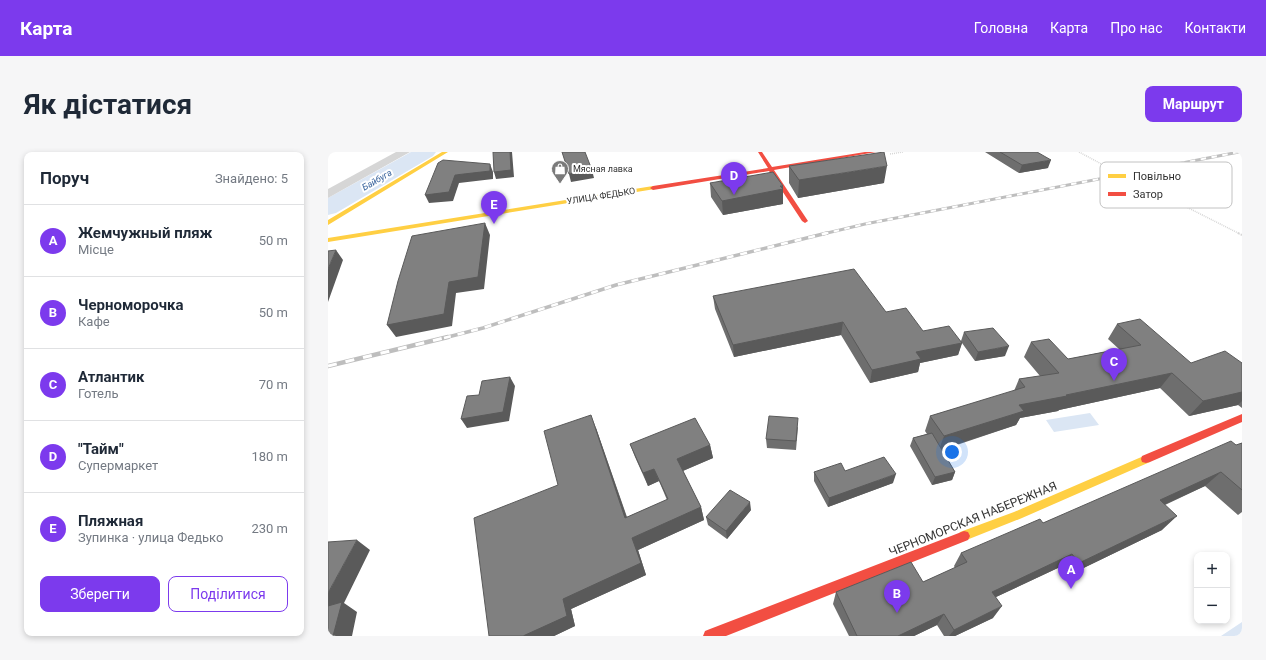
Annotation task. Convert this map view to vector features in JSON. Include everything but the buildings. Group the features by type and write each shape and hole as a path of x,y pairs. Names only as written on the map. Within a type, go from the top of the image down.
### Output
{"street":[{"path":"328,194 404,152"},
{"path":"328,223 337,220 447,152"},
{"path":"760,152 805,221"},
{"name":"УЛИЦА ФЕДЬКО","path":"328,240 874,152"},
{"name":"ЧЕРНОМОРСКАЯ НАБЕРЕЖНАЯ","path":"710,636 1018,515 1242,418"}],"path":[{"path":"1079,152 1100,163"},
{"path":"1188,208 1242,235"}],"water":[{"path":"1090,413 1099,425 1054,432 1046,420"},
{"path":"1242,622 1242,636 1221,636"}],"waterway":[{"name":"Байбуга","path":"328,208 426,152"}],"railway":[{"path":"1187,162 1239,152"},
{"path":"823,234 865,224 1100,179"},
{"path":"446,337 483,328 616,285 827,233"},
{"path":"328,366 446,337"}],"traffic: slow":[{"path":"328,223 446,152"},
{"path":"328,240 653,188"},
{"path":"964,536 1018,515 1146,459"}],"traffic: jam":[{"path":"760,152 805,221"},
{"path":"653,188 874,152"},
{"path":"1146,459 1242,418"},
{"path":"710,636 964,536"}],"place":[{"name":"Мясная лавка","path":"560,184"},
{"name":"\"Тайм\"","path":"734,195"},
{"name":"Пляжная","path":"494,224"},
{"name":"Атлантик","path":"1114,381"},
{"name":"Жемчужный пляж","path":"1071,589"},
{"name":"Черноморочка","path":"897,613"}]}
